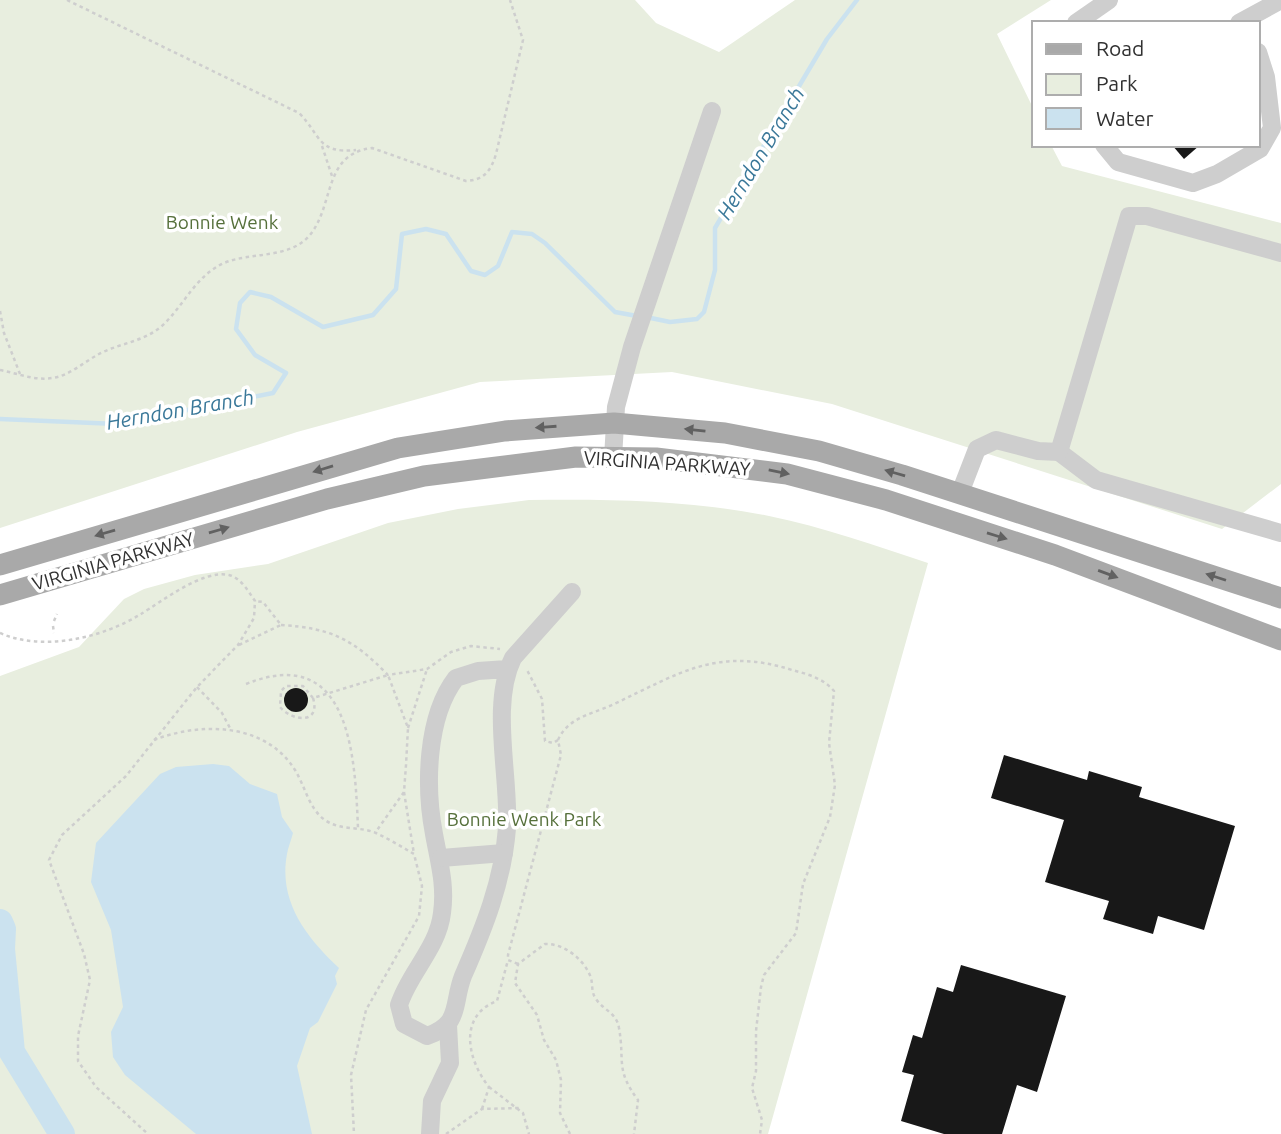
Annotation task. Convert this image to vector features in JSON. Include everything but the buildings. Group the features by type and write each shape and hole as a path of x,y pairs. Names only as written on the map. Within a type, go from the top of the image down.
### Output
{"main road":[{"name":"VIRGINIA PARKWAY","path":"0,565 398,448 505,431 614,423 725,433 819,451 960,493 1281,598"},
{"name":"VIRGINIA PARKWAY","path":"0,595 327,499 424,475 535,461 613,458 715,463 787,474 886,500 1055,555 1281,640"},
{"path":"951,522 960,493"}],"street":[{"path":"1079,21 1109,0"},
{"path":"1243,21 1281,0"},
{"path":"1106,147 1118,162 1193,183 1217,174 1260,149 1272,128 1266,77 1260,58"},
{"path":"613,458 614,423 632,347 712,111"},
{"path":"1059,452 1129,216 1147,216 1281,253"},
{"path":"960,493 977,449 996,440 1038,451 1059,452 1096,480 1281,534"},
{"path":"430,1134 432,1101 450,1063 448,1025 456,1009 463,977 488,918 505,853 507,802 501,740 510,664 572,592"},
{"path":"448,1025 427,1035 418,1033 404,1024 399,1005 432,943 442,916 441,858 434,836 430,792 434,733 456,678 510,664"},
{"path":"441,858 505,853"}],"path":[{"path":"67,0 299,113 321,143 332,178"},
{"path":"321,143 339,151 372,148 466,181 487,173 496,154 523,40 510,0"},
{"path":"0,370 30,378 55,378 98,354 155,334 208,272 245,256 290,249 307,238 319,221 332,178 345,160 358,149"},
{"path":"0,311 4,333 20,374"},
{"path":"0,339 4,333"},
{"path":"0,632 38,641 90,636 139,616 167,596 202,579 227,574 238,580 255,601 254,618 238,645 197,687 151,741 126,776 62,835 49,860 85,954 90,980 78,1036 78,1061 96,1087 148,1134"},
{"path":"255,601 263,602 281,625"},
{"path":"54,621 57,614"},
{"path":"238,645 281,625 332,632 353,643 388,675 408,728"},
{"path":"53,626 54,633"},
{"path":"313,698 388,675 427,669 451,652 471,646 495,648 510,664 528,672 542,699 545,741 553,743 569,723 672,675 715,663 750,662 782,667 822,681 834,691 829,743 835,785 830,817 803,884 796,933 764,975 761,987 755,1031 756,1071 751,1087 762,1120 760,1134"},
{"path":"354,1134 351,1075 362,1021 376,987 410,936 419,916 422,886 404,792 408,728 427,669"},
{"path":"246,684 271,674 292,674 327,692 350,738 356,772 358,828"},
{"path":"286,686 303,686 313,698 316,706 312,714 305,719 286,714 280,707 279,699 286,686"},
{"path":"197,687 222,713 231,730"},
{"path":"151,741 174,732 201,729 231,730 255,738 294,768 322,818 334,827 358,828 375,833 414,854"},
{"path":"529,1134 528,1124 519,1108 489,1087 471,1060 469,1046 477,1016 482,1009 497,1001 561,755 558,740"},
{"path":"375,833 404,792"},
{"path":"570,1134 560,1113 561,1080 556,1060 544,1040 537,1015 515,983 518,964 540,947 551,944 572,953 589,972 596,1000 615,1017 623,1045 621,1070 626,1085 638,1100 634,1134"},
{"path":"508,960 518,964"},
{"path":"482,1109 489,1087"},
{"path":"446,1134 482,1109 519,1108"}],"green space":[{"name":"Bonnie Wenk","path":"0,0 635,0 656,23 719,52 795,0 1051,0 997,34 1032,106 1032,147 1052,147 1062,166 1281,223 1281,484 1222,529 832,404 672,372 480,382 297,432 0,528"},
{"name":"Bonnie Wenk Park","path":"529,500 650,502 740,511 849,537 928,563 768,1134 0,1134 0,676 79,647 124,599 144,589 195,575 268,564 388,523 458,509"}],"water":[{"path":"213,764 229,766 250,784 277,794 282,817 293,833 287,851 285,871 291,903 306,931 339,968 335,976 337,984 318,1022 310,1028 297,1066 312,1134 196,1134 125,1075 113,1057 111,1032 123,1007 111,930 91,882 96,843 160,774 176,767"}],"waterway":[{"name":"Herndon Branch","path":"646,317 670,322 697,319 704,312 715,270 715,228 827,39 857,0"},
{"name":"Herndon Branch","path":"0,419 117,424 273,393 286,373 255,355 236,329 240,303 250,292 271,297 323,327 373,315 396,289 402,234 426,229 446,234 471,271 485,275 498,266 512,232 532,234 545,243 615,312 637,316"},
{"path":"0,922 3,929 2,949 12,1052 62,1134"}]}
